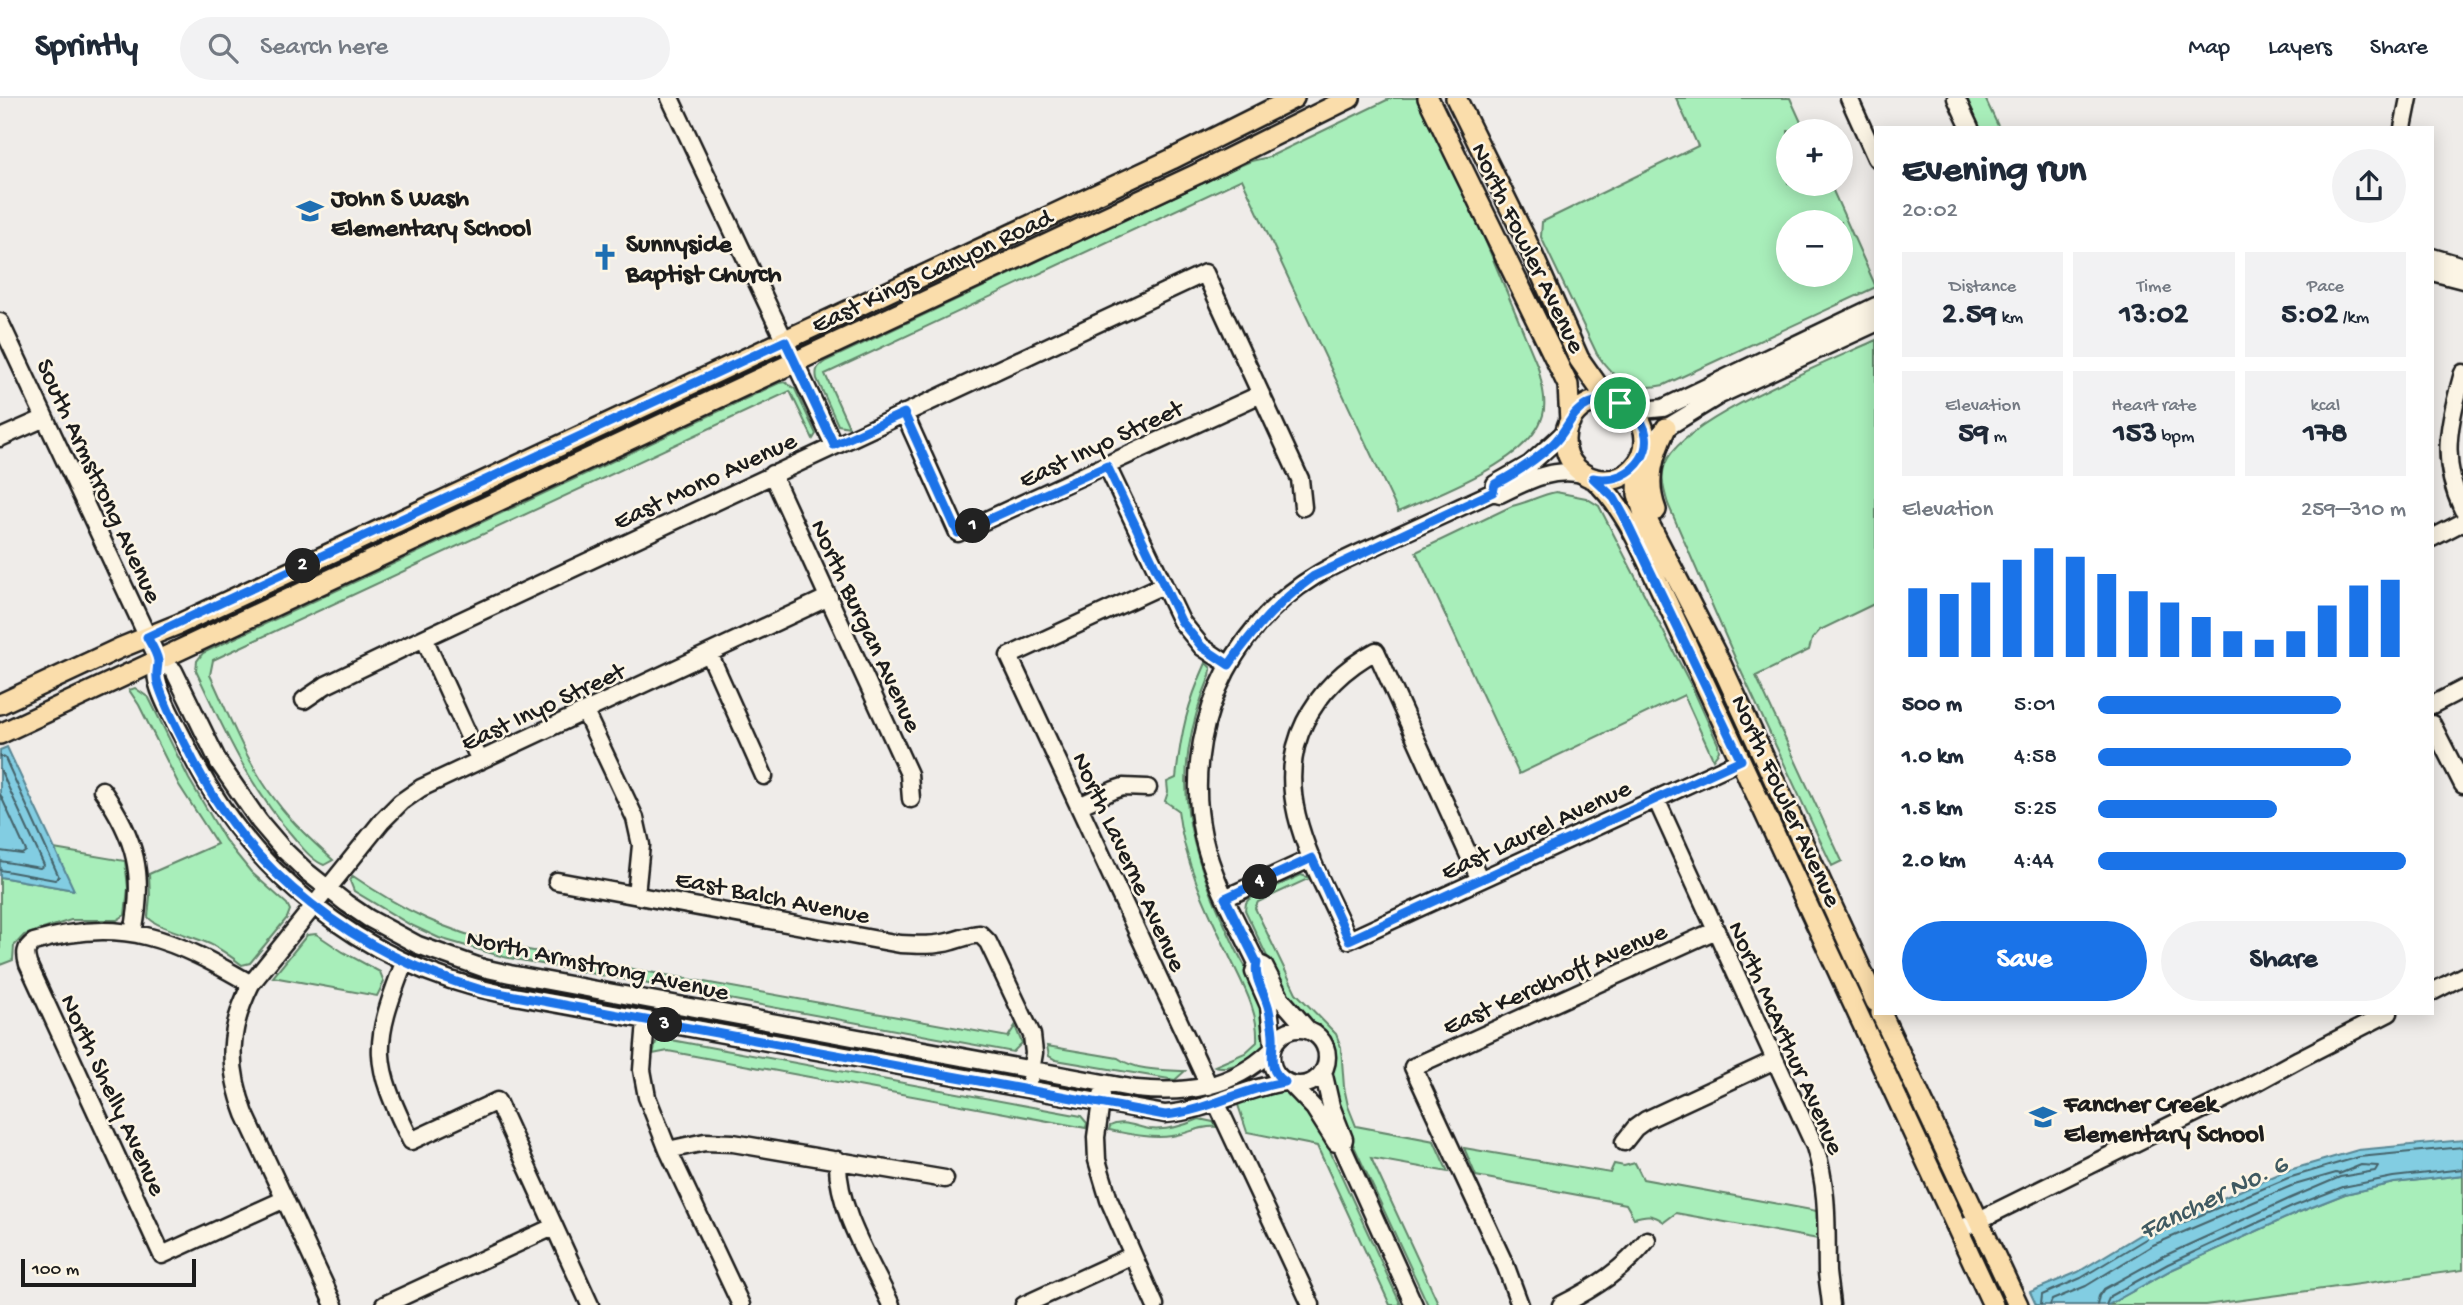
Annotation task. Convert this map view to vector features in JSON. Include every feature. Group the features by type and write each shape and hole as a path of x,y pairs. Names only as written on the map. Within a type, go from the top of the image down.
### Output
{"main road":[{"name":"East Kings Canyon Road","path":"0,704 785,341 1172,159 1294,98"},
{"name":"East Kings Canyon Road","path":"0,734 1197,174 1350,98"},
{"name":"North Fowler Avenue","path":"1428,98 1569,385 1568,426"},
{"name":"North Fowler Avenue","path":"1456,98 1526,240 1579,359 1598,387 1625,406"},
{"path":"1014,260 1048,231 1160,179 1172,169 1172,159"},
{"path":"1608,400 1625,406 1643,427 1645,439 1642,456 1624,476 1614,479 1588,476 1569,457 1566,447 1568,426 1586,405 1608,400"},
{"path":"1666,428 1653,462 1650,490 1652,500 1720,663"},
{"name":"North Fowler Avenue","path":"1642,456 1637,485 1644,514 1720,663 1874,998"},
{"name":"North Fowler Avenue","path":"1588,476 1614,498 1623,514 1741,760 1993,1305"},
{"path":"1882,1015 2018,1304"}],"street":[{"path":"670,98 834,445"},
{"path":"1849,98 1874,154"},
{"path":"1956,98 1969,126"},
{"path":"2403,126 2410,98"},
{"path":"2434,258 2463,266"},
{"name":"East Mono Avenue","path":"304,700 326,685 424,638 1205,273 1261,394"},
{"path":"2434,273 2463,280"},
{"path":"1625,406 1643,410 1663,408 1874,307"},
{"name":"South Armstrong Avenue","path":"0,322 158,659"},
{"path":"1642,456 1666,428 1720,396 1874,324"},
{"path":"2463,373 2448,436 2450,477 2463,510"},
{"path":"1261,394 1300,479 1303,507"},
{"name":"East Inyo Street","path":"904,413 958,533 1261,394"},
{"path":"0,438 45,418"},
{"path":"1493,492 1495,484 1530,464 1568,426"},
{"path":"1107,466 1163,585 1190,634 1202,647 1229,665"},
{"path":"1342,1146 1344,1139 1331,1107 1323,1071 1327,1057 1324,1044 1281,999 1264,966 1257,963 1212,867 1198,806 1198,776 1211,703 1229,665 1266,615 1314,576 1493,492 1500,494 1554,472 1567,470 1588,476"},
{"name":"North Burgan Avenue","path":"772,474 909,774 911,799"},
{"path":"2434,537 2463,522"},
{"name":"North Laverne Avenue","path":"1163,585 1009,656 1209,1086"},
{"name":"East Inyo Street","path":"334,1305 245,1114 232,1066 235,1026 240,1006 251,984 382,821 401,802 421,788 828,597"},
{"path":"424,638 480,761"},
{"path":"1225,898 1312,858 1296,816 1292,795 1290,779 1296,742 1310,711 1322,694 1353,665 1376,651 1480,880"},
{"path":"709,653 764,776"},
{"name":"North Armstrong Avenue","path":"158,659 174,671 219,763 252,812 283,849 326,889 368,918 450,958 483,968 649,1000 1168,1092 1209,1086 1241,1073 1272,1048"},
{"name":"North Armstrong Avenue","path":"158,659 156,680 191,756 209,789 262,857 279,877 313,906 362,941 404,963 482,990 1165,1115 1186,1113 1217,1104 1248,1090 1288,1083"},
{"path":"2434,704 2463,689"},
{"path":"585,712 628,800 637,825 640,866 636,895"},
{"path":"2434,728 2463,785"},
{"name":"East Laurel Avenue","path":"1312,858 1349,940 1741,760"},
{"path":"1079,806 1124,787 1148,788"},
{"path":"102,790 126,830 138,871 138,910 133,933 183,947 251,984"},
{"name":"North McArthur Avenue","path":"1656,799 1714,931 1815,1147 1822,1170 1828,1216 1827,1273 1830,1305"},
{"name":"East Balch Avenue","path":"557,881 900,944 928,945 952,942 969,934 980,934 988,942 1032,1035 1034,1053 1031,1069"},
{"name":"North Shelly Avenue","path":"133,933 80,931 34,942 28,946 26,952 28,964 162,1255 285,1199"},
{"name":"East Kerckhoff Avenue","path":"1520,1305 1506,1267 1413,1067 1714,931"},
{"path":"404,963 383,1021 380,1059 391,1100 411,1141 497,1101 590,1305"},
{"path":"1257,963 1254,972 1269,1006 1272,1066 1279,1078 1314,1108 1334,1142 1342,1146 1414,1305"},
{"path":"2434,991 2461,983"},
{"path":"1959,1230 2215,1104 2385,1015"},
{"path":"646,1021 642,1070 647,1097 668,1150 741,1305"},
{"path":"1272,1048 1278,1038 1292,1030 1308,1030"},
{"path":"1624,1142 1635,1128 1646,1120 1775,1060"},
{"path":"1028,1090 1031,1069"},
{"path":"1288,1083 1310,1083 1323,1071"},
{"path":"1105,1082 1096,1137 1097,1160 1109,1200 1155,1305"},
{"path":"1217,1104 1311,1305"},
{"path":"668,1150 705,1142 733,1143 945,1179"},
{"path":"838,1160 840,1188 849,1214 891,1305"},
{"path":"384,1305 553,1227"},
{"path":"1561,1305 1591,1289 1624,1266 1647,1240"},
{"path":"1024,1305 1133,1255"}],"green space":[{"path":"1391,98 1417,98 1441,148 1452,161 1538,367 1544,409 1535,432 1502,461 1481,474 1398,512 1242,179 825,374 849,427 838,425 817,379 818,368 826,361 1237,167 1269,157"},
{"path":"1676,98 1790,98 1800,119 1776,119 1776,196 1835,196 1842,210 1776,210 1776,287 1853,287 1853,236 1874,288 1664,385 1642,387 1617,378 1597,354 1541,237 1542,222 1698,146"},
{"path":"1967,98 1985,98 1998,126 1979,126"},
{"path":"1874,341 1874,604 1820,630 1812,639 1809,650 1756,676 1842,861 1832,866 1739,667 1668,504 1663,486 1665,464 1682,442 1732,408"},
{"path":"785,382 795,389 816,434 813,439 790,391 213,660 210,675 256,772 289,817 333,860 324,865 308,854 265,801 229,738 196,671 197,661 203,653"},
{"path":"1556,492 1586,498 1599,506 1694,691 1718,744 1719,751 1713,759 1684,695 1519,774 1416,552 1512,506"},
{"path":"1206,663 1211,668 1210,676 1189,749 1186,781 1188,813 1195,845 1218,910 1260,997 1266,1039 1260,1052 1254,1057 1221,1067 1215,1066 1245,1053 1257,1042 1255,1018 1248,995 1196,882 1185,847 1178,810 1165,801 1167,782 1176,778 1186,719"},
{"path":"135,688 149,698 189,779 225,840 251,872 287,904 290,910 287,918 250,963 242,965 214,946 160,925 148,917 149,874 217,844 179,785 129,690"},
{"path":"54,849 125,861 128,888 125,915 117,920 71,920 24,935 14,946 13,960 0,965 0,877 73,890"},
{"path":"1301,875 1310,878 1258,902 1255,908 1296,993 1336,1034 1341,1047 1348,1106 1356,1126 1434,1141 1448,1172 1371,1158 1439,1305 1428,1305 1340,1120 1332,1084 1333,1054 1328,1038 1298,1013 1245,910 1249,899"},
{"path":"353,876 390,900 426,918 506,946 1008,1037 1015,1026 1022,1043 1013,1052 504,957 439,938 409,924 354,891 350,881"},
{"path":"316,934 380,972 384,982 377,996 273,977 307,935"},
{"path":"666,1039 1081,1116 1087,1123 1086,1128 668,1051 653,1054 656,1042"},
{"path":"1047,1046 1118,1058 1141,1068 1185,1071 1175,1080 1056,1060 1049,1056"},
{"path":"1283,1091 1291,1094 1305,1107 1323,1134 1401,1305 1390,1305 1317,1146 1247,1132 1238,1105 1245,1100"},
{"path":"1199,1119 1213,1122 1217,1127 1205,1127 1164,1137 1109,1130 1110,1126 1119,1123 1149,1129 1168,1129"},
{"path":"1464,1148 1610,1173 1614,1164 1624,1166 1635,1163 1643,1179 1817,1211 1818,1239 1676,1213 1664,1222 1650,1215 1634,1218 1626,1204 1476,1176"},
{"path":"2463,1175 2463,1270 2205,1305 2108,1305 2171,1270 2345,1194 2394,1183"}],"water":[{"path":"7,747 74,890 0,877 0,750"},
{"path":"2463,1140 2463,1175 2394,1183 2345,1194 2171,1270 2108,1305 2036,1305 2030,1292 2078,1272 2146,1231 2286,1171 2358,1150"}],"place":[{"name":"John S Wash Elementary School","path":"310,211"},
{"name":"Sunnyside Baptist Church","path":"605,257"},
{"name":"Fancher Creek Elementary School","path":"2043,1117"}],"route":[{"path":"785,341 834,445 904,413 958,533 1107,466 1181,621 1202,647 1229,665 1266,615 1314,576 1493,492 1495,484 1530,464 1555,442 1577,412 1586,405 1608,400 1620,403 1638,417 1643,427 1644,450 1633,470 1624,476 1603,480 1593,478 1614,498 1623,514 1741,760 1349,940 1312,858 1225,898 1257,963 1254,972 1269,1006 1272,1021 1273,1045 1270,1059 1275,1072 1285,1082 1248,1090 1217,1104 1186,1113 1165,1115 1133,1110 482,990 404,963 362,941 313,906 279,877 246,839 220,806 191,756 156,680 158,659 147,637 785,341"}],"water label":[{"name":"Fancher No. 6","path":"2212,1195"}]}
